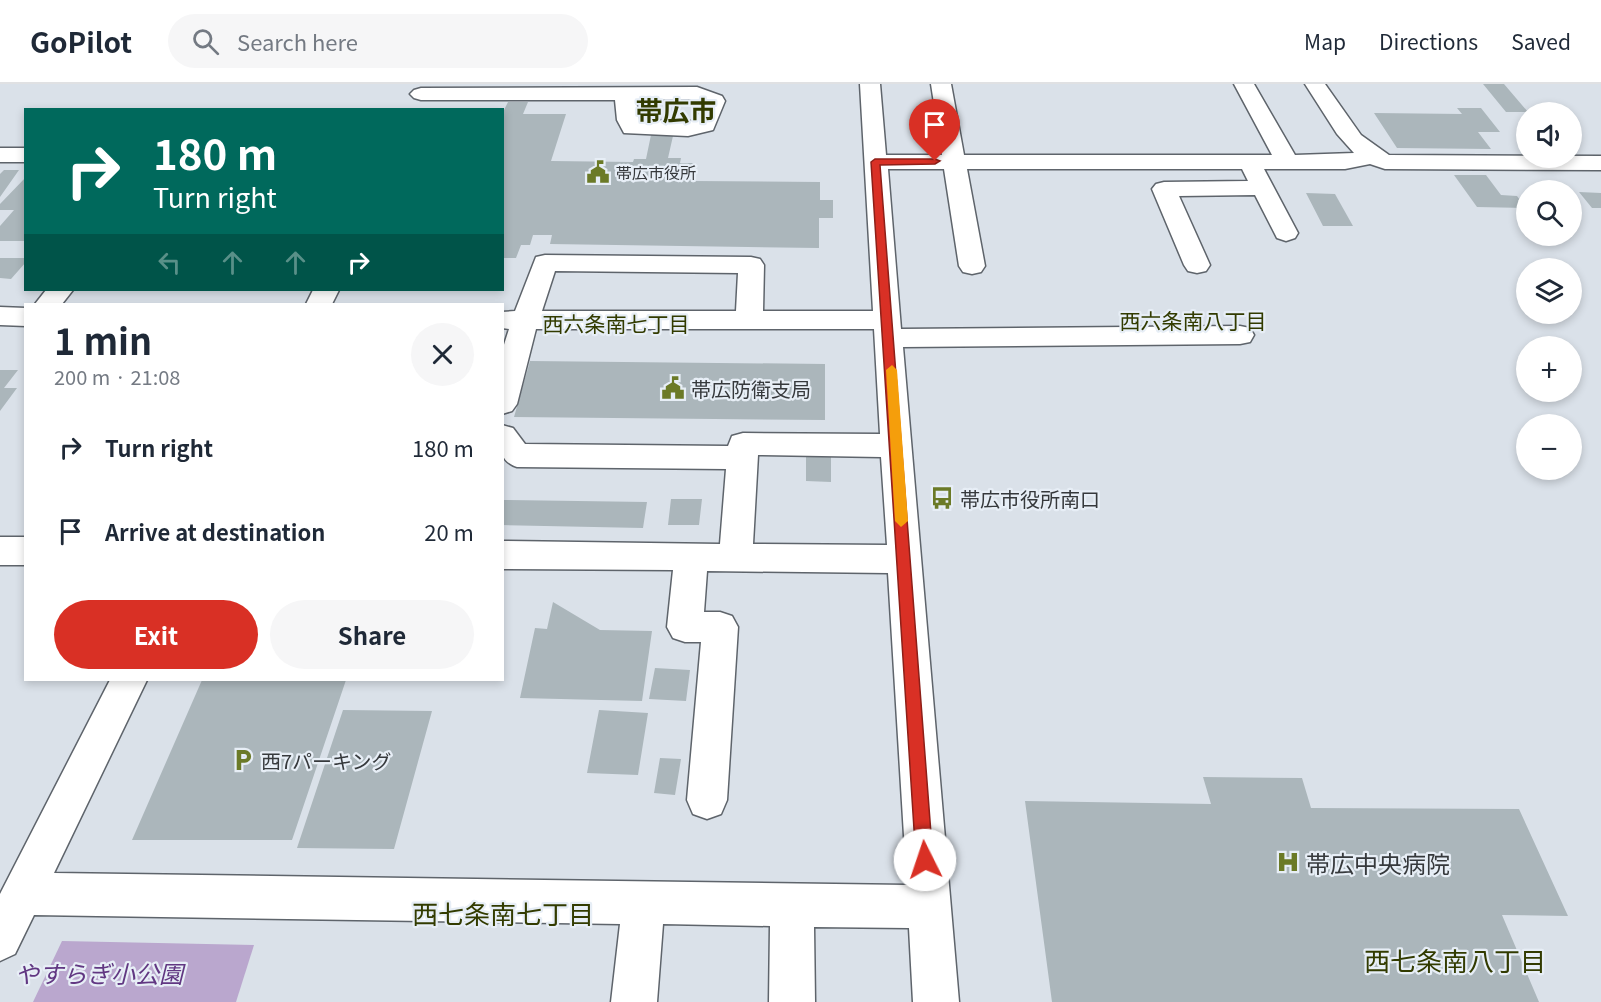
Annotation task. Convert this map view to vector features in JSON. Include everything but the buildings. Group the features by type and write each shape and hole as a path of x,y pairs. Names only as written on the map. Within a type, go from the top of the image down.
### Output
{"street":[{"path":"870,84 936,1002"},
{"path":"941,84 972,266"},
{"path":"1244,84 1287,162"},
{"path":"1315,84 1358,148 1370,157 1385,162 1601,163"},
{"path":"420,96 625,93"},
{"path":"0,155 24,155"},
{"path":"875,162 1345,162 1370,157"},
{"path":"1250,162 1286,233"},
{"path":"1197,265 1164,189 1263,188"},
{"path":"504,390 514,320 546,263 751,265 749,320"},
{"path":"49,303 59,291"},
{"path":"0,316 24,316"},
{"path":"514,320 749,320 889,329 1240,335"},
{"path":"504,439 517,455 742,458"},
{"path":"735,558 743,444 897,446"},
{"path":"0,551 24,551"},
{"path":"504,555 904,559"},
{"path":"691,557 685,627 720,627 707,800"},
{"path":"0,939 128,681"},
{"path":"22,894 928,907"},
{"path":"634,1002 643,903"},
{"path":"792,905 792,1002"}],"green space":[{"name":"やすらぎ小公園","path":"62,941 254,945 236,1002 33,1002"}],"slow traffic":[{"path":"892,370 901,521"}],"place":[{"name":"帯広市役所","path":"598,172"},
{"name":"帯広防衛支局","path":"673,388"},
{"name":"帯広市役所南口","path":"942,498"},
{"name":"西7パーキング","path":"243,760"},
{"name":"帯広中央病院","path":"1288,862"}],"district":[{"name":"帯広市","path":"676,109"},
{"name":"西六条南八丁目","path":"1193,320"},
{"name":"西六条南七丁目","path":"616,323"},
{"name":"西七条南七丁目","path":"503,912"},
{"name":"西七条南八丁目","path":"1455,959"}],"route":[{"path":"925,860 875,162 935,161"}]}
